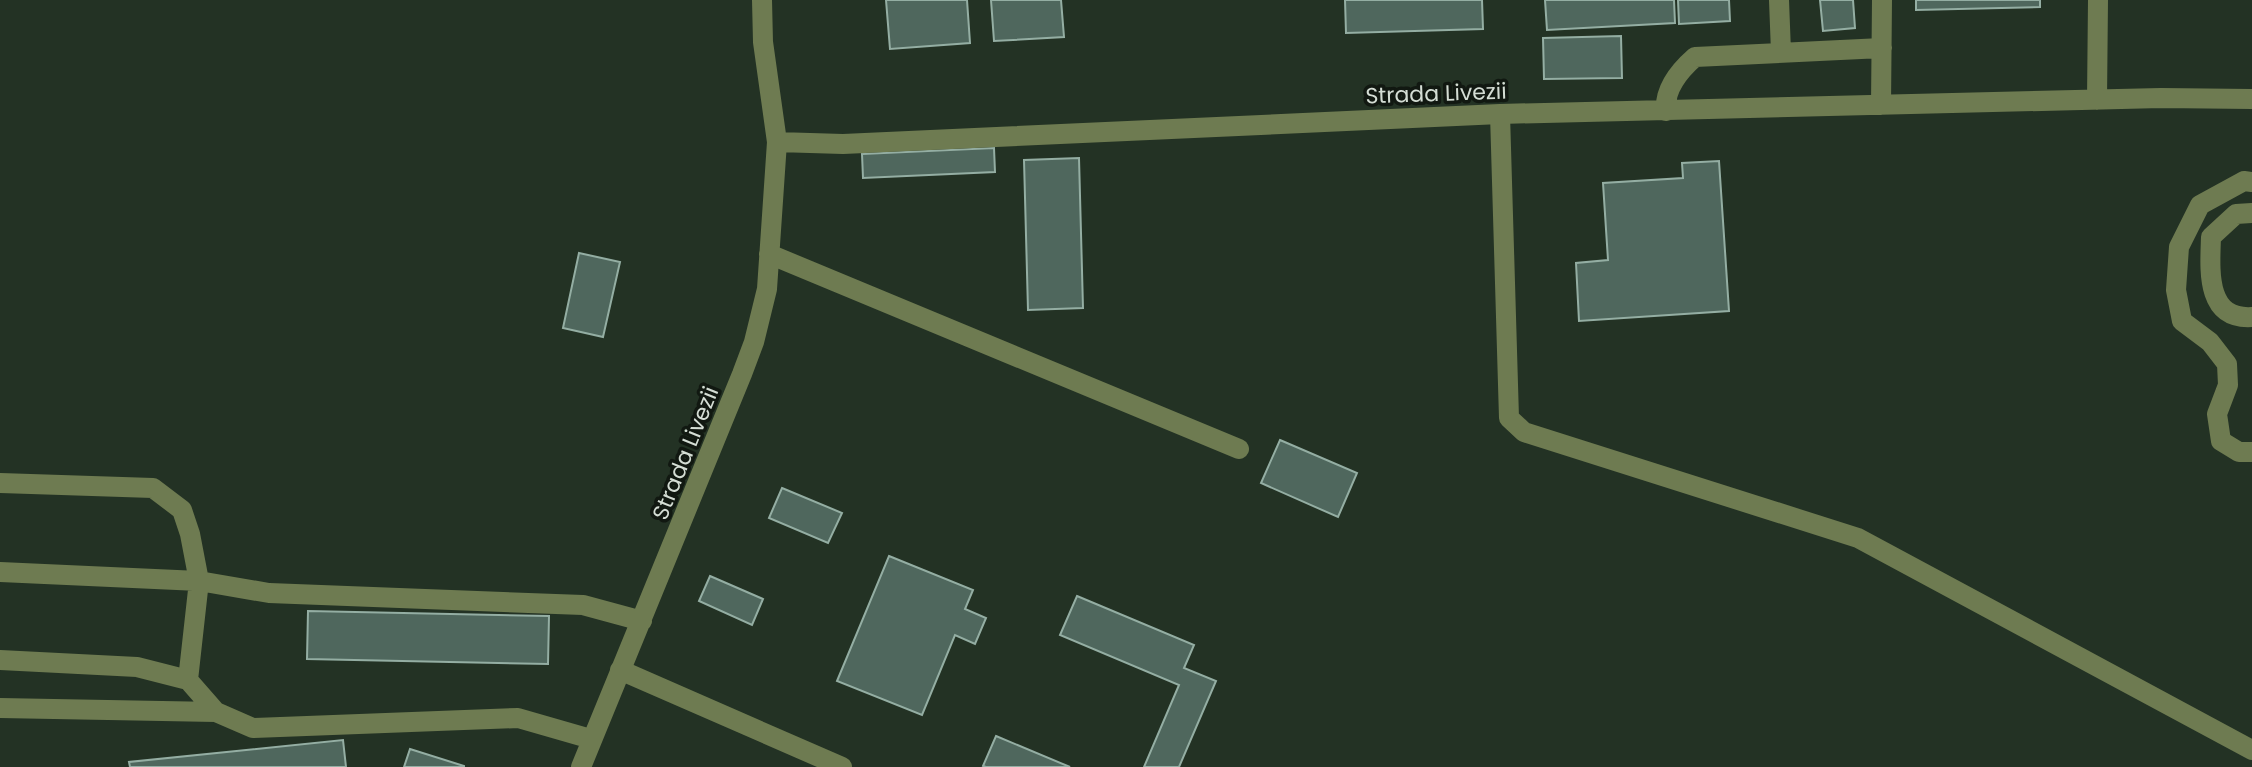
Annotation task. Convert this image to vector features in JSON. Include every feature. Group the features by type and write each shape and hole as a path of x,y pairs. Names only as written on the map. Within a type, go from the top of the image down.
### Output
{"street":[{"name":"Strada Livezii","path":"581,767 754,342 767,289 777,142 763,42 762,0"},
{"path":"1779,0 1781,52"},
{"path":"1881,105 1882,0"},
{"path":"2097,100 2098,0"},
{"path":"1666,111 1666,95 1683,68 1695,57 1882,48"},
{"name":"Strada Livezii","path":"777,142 843,144 1500,114 2161,98 2252,99"},
{"path":"1500,114 1509,418 1524,432 1858,538 2252,750"},
{"path":"2252,182 2244,181 2200,205 2179,247 2176,290 2182,321 2210,342 2227,364 2228,385 2217,414 2221,441 2239,452 2252,452"},
{"path":"2252,213 2236,214 2211,237 2209,281 2222,308 2240,318 2252,317"},
{"path":"769,254 1239,449"},
{"path":"0,483 153,488 182,510 199,581 188,680"},
{"path":"0,572 199,581 269,593 583,605 642,621"},
{"path":"0,660 137,667 188,680 216,712"},
{"path":"620,670 842,767"},
{"path":"0,708 216,712 253,728 518,718 591,739"}],"building":[{"path":"886,0 967,0 970,43 890,49"},
{"path":"991,0 1061,0 1064,37 994,41"},
{"path":"1345,0 1482,0 1483,29 1346,33"},
{"path":"1545,0 1674,0 1675,23 1547,30"},
{"path":"1678,0 1729,0 1730,21 1679,24"},
{"path":"1820,0 1853,0 1855,28 1823,31"},
{"path":"1916,0 2040,0 2040,7 1916,10"},
{"path":"1621,36 1622,78 1544,79 1543,38"},
{"path":"994,148 995,172 863,178 862,154"},
{"path":"1079,158 1083,308 1028,310 1024,160"},
{"path":"1719,161 1729,311 1579,321 1576,263 1608,260 1603,183 1683,178 1682,163"},
{"path":"579,253 620,262 603,337 563,328"},
{"path":"1280,440 1357,473 1338,517 1261,483"},
{"path":"782,488 842,513 828,543 769,518"},
{"path":"889,556 973,590 965,609 986,618 975,644 955,635 922,715 837,681"},
{"path":"710,576 763,599 752,625 699,601"},
{"path":"1077,596 1194,645 1184,668 1216,681 1179,767 1144,767 1179,685 1060,635"},
{"path":"308,611 549,616 548,664 307,659"},
{"path":"996,736 1070,767 983,766"},
{"path":"343,740 346,767 130,767 129,762"},
{"path":"410,749 464,766 464,767 404,767"}]}
